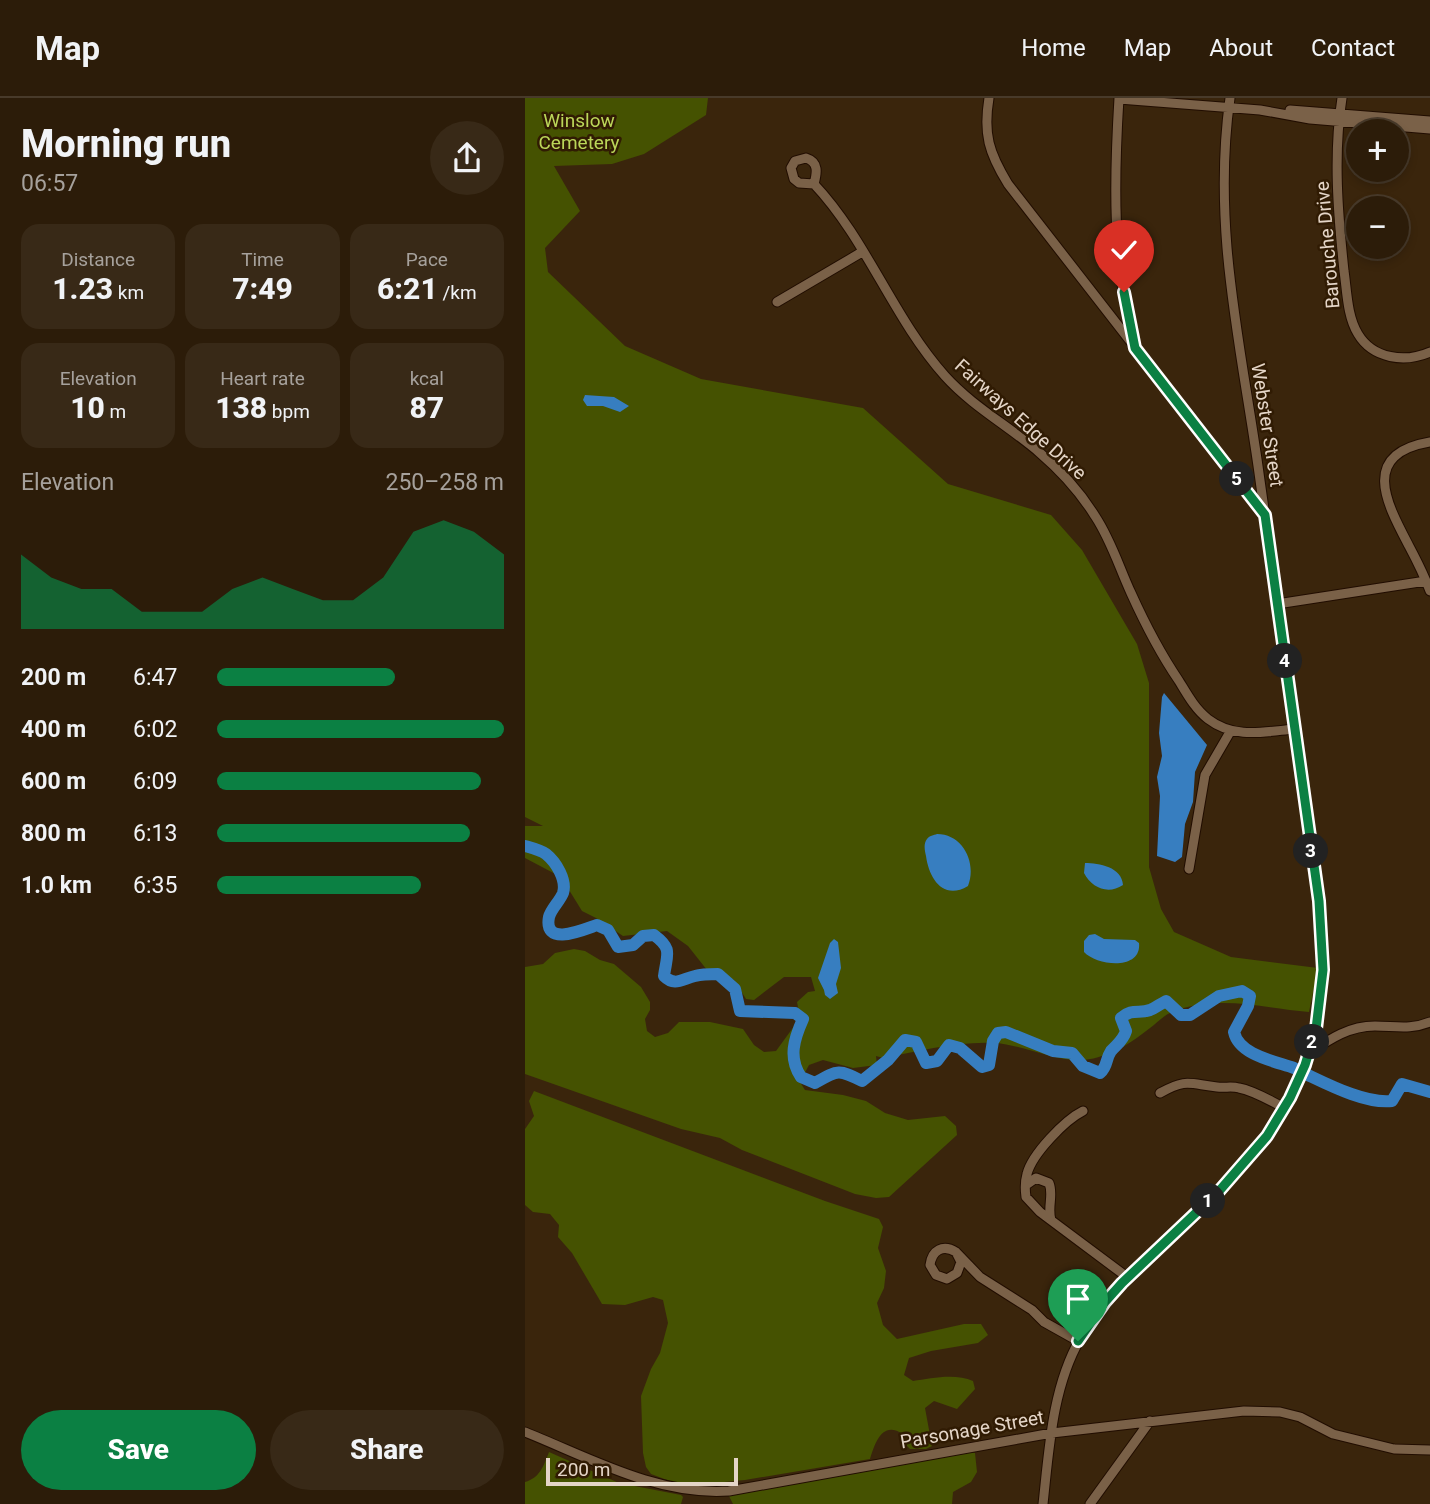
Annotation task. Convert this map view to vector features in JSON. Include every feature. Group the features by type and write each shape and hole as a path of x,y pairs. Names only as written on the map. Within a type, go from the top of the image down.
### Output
{"street":[{"path":"989,98 987,138 1003,176 1265,515"},
{"name":"Barouche Drive","path":"1342,98 1339,117 1340,228 1349,305 1355,329 1364,342 1384,355 1410,359 1430,352"},
{"path":"1135,348 1121,272 1118,238 1116,163 1119,99 1229,103 1260,110 1430,129"},
{"name":"Webster Street","path":"1043,1504 1061,1388 1078,1341 1105,1302 1127,1278 1241,1168 1267,1136 1285,1108 1309,1053 1323,985 1319,901 1265,515 1229,286 1224,157 1229,103"},
{"path":"1339,117 1430,121"},
{"name":"Fairways Edge Drive","path":"814,184 827,198 907,327 944,375 985,413 1038,451 1077,491 1103,528 1141,614 1172,671 1206,718 1230,732"},
{"path":"777,302 862,252"},
{"path":"1277,604 1428,586 1389,505 1384,484 1388,468 1398,454 1413,445 1430,442"},
{"path":"1189,869 1205,775 1230,732 1249,734 1294,729"},
{"path":"1309,1053 1334,1036 1349,1030 1377,1026 1413,1028 1430,1023"},
{"path":"1160,1093 1180,1083 1192,1082 1236,1087 1285,1108"},
{"path":"1083,1111 1062,1125 1028,1170 1028,1201 1127,1278"},
{"path":"1026,1185 1028,1181 1036,1178 1049,1183 1052,1191 1048,1207 1051,1220"},
{"path":"956,1252 980,1278 1032,1310 1044,1322 1078,1341"},
{"name":"Parsonage Street","path":"525,1432 613,1469 677,1488 709,1493 1052,1433 1244,1411 1280,1412 1300,1417 1339,1436 1394,1449 1430,1450"},
{"path":"1090,1504 1150,1421"}],"green space":[{"name":"Winslow Cemetery","path":"525,98 708,98 706,115 644,154 612,164 554,166 580,211 545,248 548,272 625,346 701,379 863,408 948,484 1051,515 1082,550 1137,644 1149,683 1149,867 1161,909 1174,932 1231,957 1318,968 1309,1012 1223,1003 1189,1007 1166,1015 1120,1048 1103,1056 1084,1060 1063,1059 1006,1044 981,1043 939,1047 883,1058 876,1056 877,1065 853,1068 823,1060 809,1065 800,1082 805,1090 866,1101 885,1113 908,1120 945,1116 956,1126 957,1135 889,1197 876,1198 855,1194 742,1150 720,1138 681,1129 525,1074 525,967 543,964 555,953 574,949 585,951 614,964 641,987 650,1002 650,1010 645,1019 647,1031 655,1037 668,1033 679,1022 710,1022 743,1029 754,1045 764,1052 776,1051 800,1018 797,1002 808,992 815,991 811,977 784,977 754,1000 746,999 734,980 707,970 688,946 667,931 623,936 582,911 561,877 525,858 525,826 543,826 525,817"},
{"path":"534,1091 879,1219 883,1227 878,1248 886,1271 884,1288 877,1303 883,1325 897,1339 964,1324 981,1324 988,1335 978,1343 931,1351 909,1358 904,1375 913,1381 951,1377 973,1381 975,1389 957,1409 934,1401 925,1408 932,1446 926,1449 910,1449 903,1434 890,1430 881,1435 870,1459 745,1480 683,1486 651,1474 646,1467 643,1453 641,1396 660,1353 668,1323 663,1300 653,1297 625,1305 602,1304 572,1253 558,1237 559,1225 550,1214 533,1212 525,1205 525,1129 534,1116 529,1101"},
{"path":"967,1451 975,1453 977,1472 971,1482 953,1492 952,1504 733,1504 728,1494"},
{"path":"549,1452 619,1483 681,1495 681,1504 525,1504 525,1482 538,1474"}],"water":[{"path":"585,395 614,397 629,406 620,412 603,406 587,406 583,400"},
{"path":"1164,693 1207,745 1195,772 1193,802 1185,824 1182,857 1175,862 1157,856 1160,796 1157,777 1162,756 1159,733"},
{"path":"937,834 954,839 966,851 971,868 968,886 951,891 934,879 925,845 928,838"},
{"path":"1085,863 1103,865 1114,870 1122,879 1123,885 1106,890 1096,886 1084,873"},
{"path":"1095,934 1104,939 1135,940 1139,943 1138,952 1126,962 1117,963 1090,957 1084,952 1084,941 1089,935"},
{"path":"834,939 838,942 841,968 836,984 838,993 830,999 825,995 818,978 830,943"}],"waterway":[{"path":"525,846 546,854 557,866 562,877 563,893 549,917 552,932 566,934 597,925 608,930 618,947 633,945 643,936 654,935 666,948 664,976 668,979 675,982 700,975 718,974 735,989 740,1011 795,1013 803,1019 795,1041 795,1063 801,1077 815,1083 838,1073 848,1074 862,1081 888,1060 905,1040 916,1042 926,1063 937,1061 949,1045 960,1048 982,1067 989,1065 993,1041 998,1033 1006,1032 1053,1051 1072,1053 1083,1066 1100,1073 1111,1051 1125,1034 1121,1018 1125,1015 1150,1010 1166,1001 1181,1015 1190,1015 1219,996 1242,991 1250,996 1248,1006 1234,1032 1237,1040 1258,1056 1294,1068"},
{"path":"1308,1075 1372,1100 1392,1101 1402,1084 1430,1092"}],"route":[{"path":"1078,1341 1122,1283 1220,1190 1267,1136 1290,1098 1305,1065 1316,1029 1323,985 1319,901 1265,515 1135,348 1124,292"}]}
